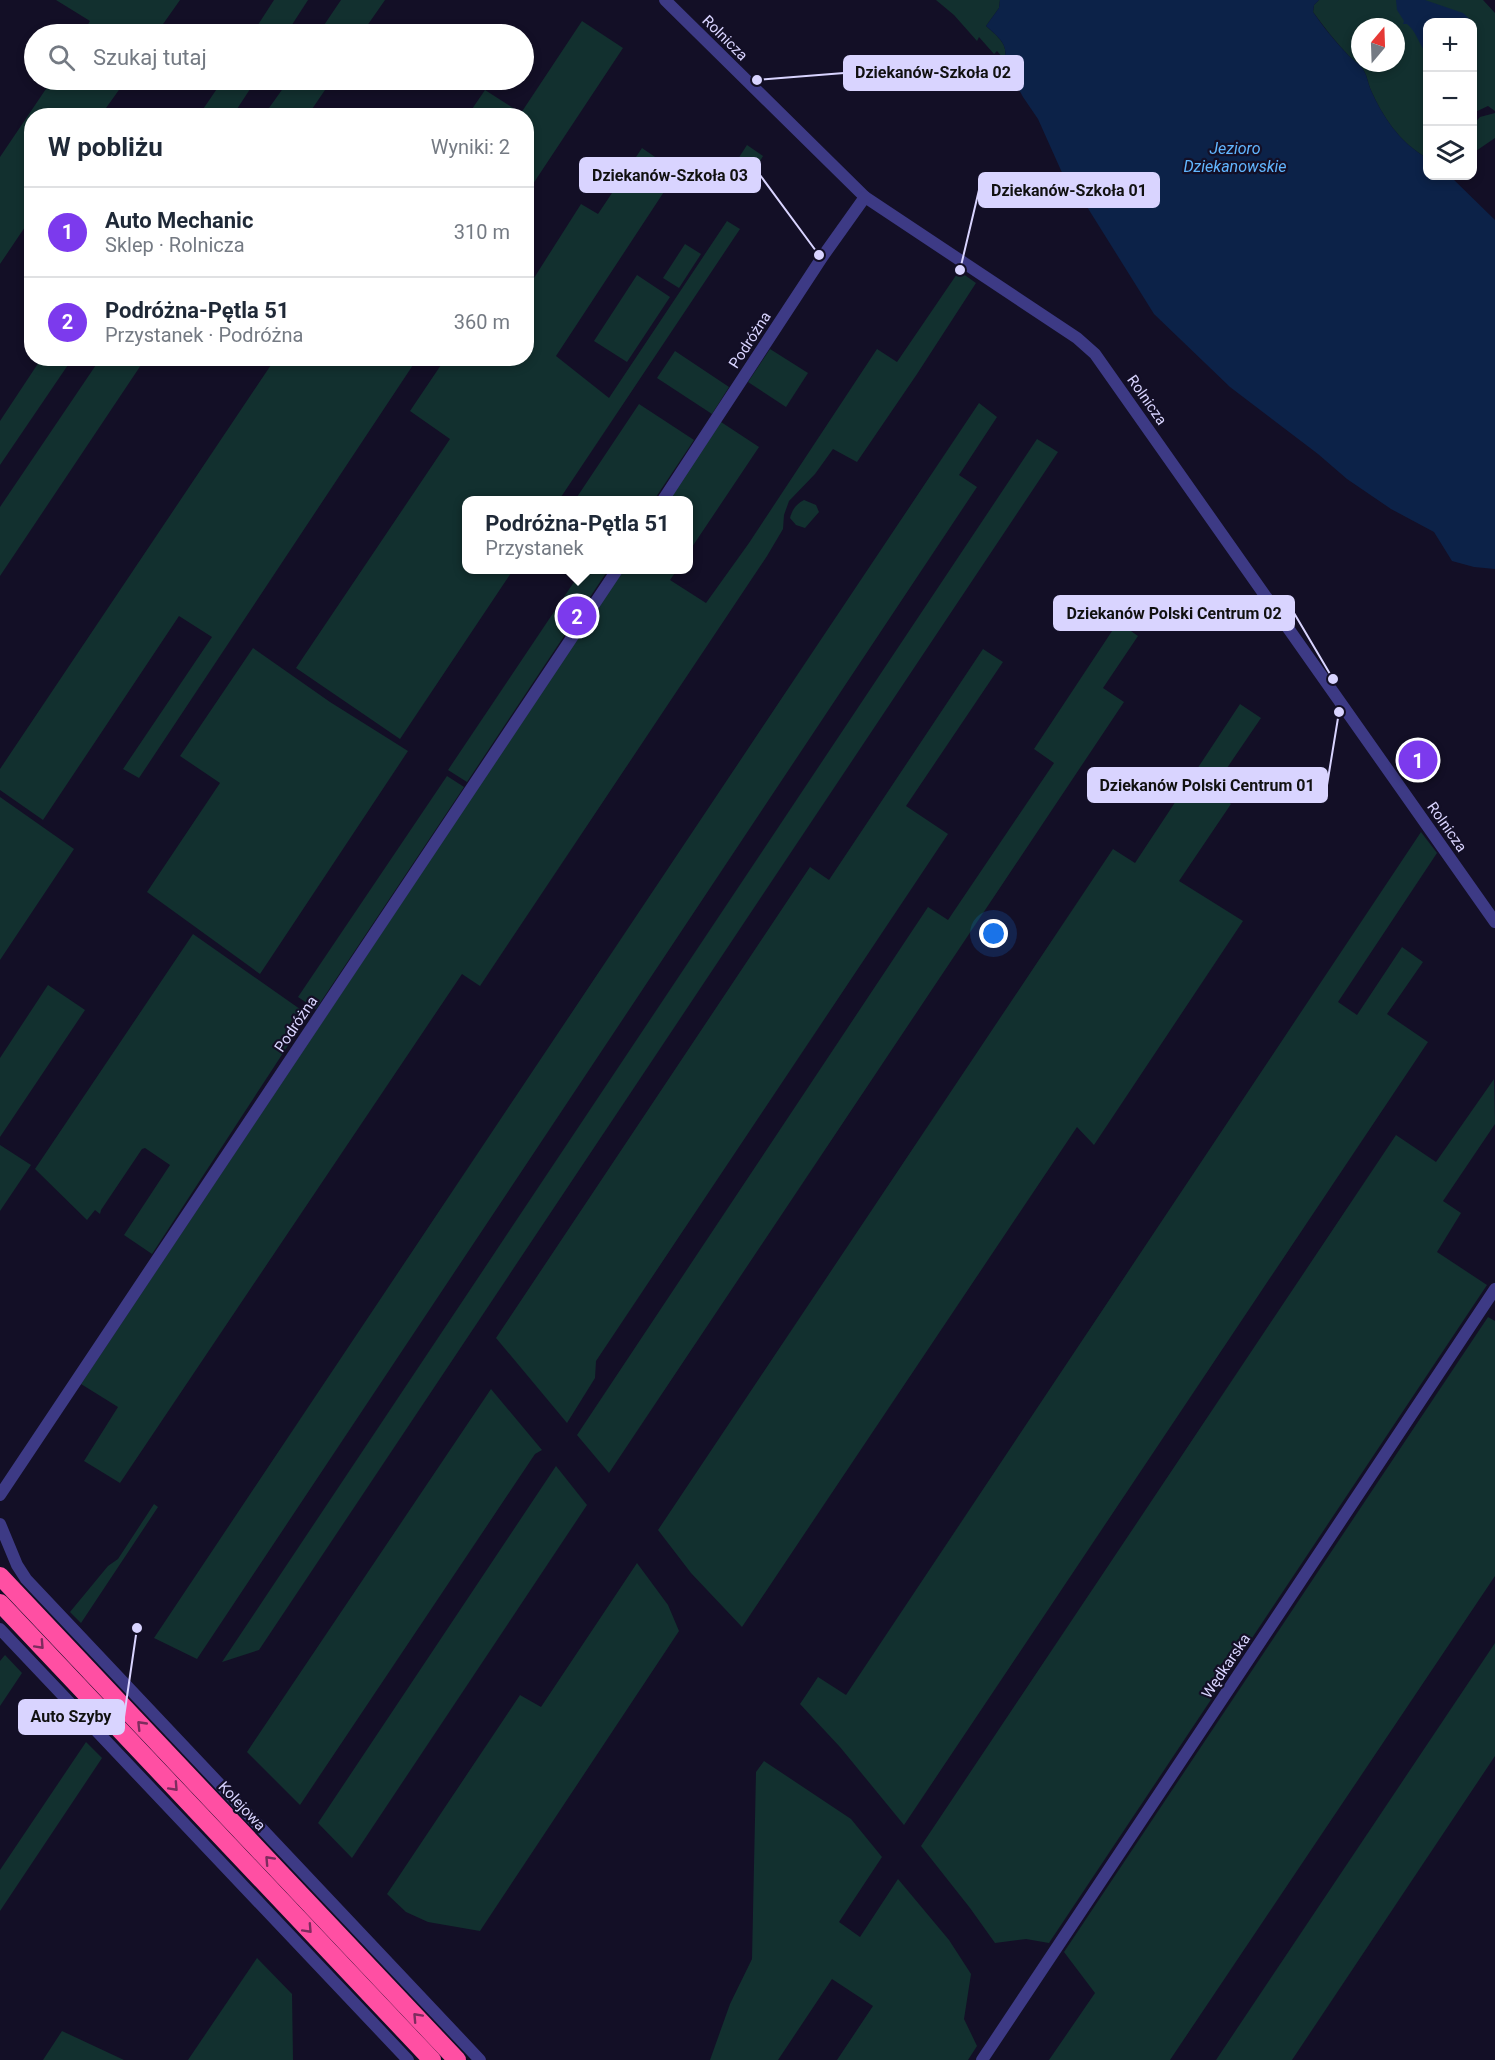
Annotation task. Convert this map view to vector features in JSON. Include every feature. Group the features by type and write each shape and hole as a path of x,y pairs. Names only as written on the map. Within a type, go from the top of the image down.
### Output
{"highway":[{"name":"Kolejowa","path":"0,1576 457,2060"},
{"path":"0,1603 432,2060"}],"street":[{"name":"Rolnicza","path":"666,0 865,197 1077,338 1095,354 1495,921"},
{"name":"Podróżna","path":"666,496 816,266 865,197"},
{"name":"Podróżna","path":"0,1496 614,574"},
{"name":"Wędkarska","path":"982,2060 1495,1289"},
{"path":"0,1524 26,1579 480,2060"},
{"path":"0,1629 408,2060"}],"green space":[{"path":"56,0 180,0 163,24 88,24 90,21"},
{"path":"274,0 308,0 292,24 258,24"},
{"path":"341,0 385,0 368,24 325,24"},
{"path":"936,0 1000,0 999,8 986,26 1004,45 1004,59 997,51 994,54 979,37 977,41 954,15"},
{"path":"1319,0 1483,0 1495,13 1495,111 1488,106 1477,111 1477,18 1423,18 1423,156 1400,137 1386,118 1364,72 1405,72 1405,18 1351,18 1351,58 1313,12 1314,5"},
{"path":"582,21 623,48 534,182 534,108 524,108"},
{"path":"45,90 119,90 106,108 33,108"},
{"path":"216,90 249,90 238,108 204,108"},
{"path":"282,90 325,90 313,108 269,108"},
{"path":"485,90 513,108 473,108"},
{"path":"1495,113 1495,138 1477,150 1477,120 1480,117"},
{"path":"24,121 24,228 0,264 0,157"},
{"path":"747,145 763,156 753,173 736,162"},
{"path":"642,148 677,172 556,356 609,398 727,221 740,229 562,496 462,496 462,574 510,574 400,739 296,668 450,439 410,411 440,366 534,366 534,278 581,204 598,214"},
{"path":"685,244 701,254 679,288 663,278"},
{"path":"959,271 976,283 857,462 833,449 815,474 789,501 784,515 783,529 767,556 480,986 462,974 120,1483 84,1461 118,1407 81,1384 620,574 674,574 670,580 706,603 749,543 877,349 897,362"},
{"path":"637,275 670,297 627,362 594,341"},
{"path":"770,349 808,373 786,407 748,382"},
{"path":"675,351 729,387 712,414 657,378"},
{"path":"36,366 67,366 0,465 0,421"},
{"path":"95,366 140,366 0,576 0,507"},
{"path":"270,366 412,366 139,778 123,769 212,637 179,616 43,820 0,790 0,769"},
{"path":"979,403 997,417 959,475 977,487 197,1659 154,1638"},
{"path":"639,404 694,440 657,496 578,496"},
{"path":"721,422 759,447 693,546 693,496 672,496"},
{"path":"1037,439 1058,452 259,1650 222,1662"},
{"path":"804,500 816,505 819,512 805,528 796,525 790,518 795,508"},
{"path":"579,574 605,574 467,782 448,770"},
{"path":"1118,622 1138,636 1103,688 1124,702 609,1473 577,1435 928,907 948,920 1054,763 1034,749"},
{"path":"253,648 330,702 408,751 260,974 147,892 220,783 180,756"},
{"path":"983,649 1003,662 906,806 948,834 596,1361 595,1378 567,1423 496,1338 810,867 829,880"},
{"path":"1240,704 1261,718 1212,790 1231,804 1179,881 1243,921 1094,1145 1077,1127 742,1627 691,1573 658,1530 1113,849 1135,863"},
{"path":"447,776 464,787 316,1009 298,997"},
{"path":"0,797 74,849 0,960"},
{"path":"1421,832 1437,853 1338,1002 1357,1015 1402,947 1423,962 1387,1014 1428,1042 904,1825 840,1747 800,1704 818,1677 846,1695"},
{"path":"193,934 307,1014 152,1254 124,1235 170,1165 145,1148 142,1149 100,1214 95,1210 87,1220 35,1169"},
{"path":"48,985 85,1010 0,1137 0,1058"},
{"path":"1494,1079 1495,1124 1443,1201 1461,1213 1437,1252 1487,1285 1049,1943 1026,1939 995,1943 921,1846 1396,1135 1436,1162"},
{"path":"0,1145 31,1165 0,1211"},
{"path":"1488,1317 1495,1321 1495,1576 1170,2060 1049,2060 1095,1993 1064,1952"},
{"path":"491,1389 542,1450 535,1454 300,1805 247,1752"},
{"path":"556,1466 587,1505 352,1858 318,1823"},
{"path":"154,1504 158,1507 81,1623 70,1612 108,1566 118,1559"},
{"path":"637,1563 668,1605 679,1631 480,1931 428,1922 406,1912 387,1894 520,1695 541,1707"},
{"path":"1495,1643 1495,1756 1292,2060 1216,2060"},
{"path":"5,1655 22,1673 0,1706 0,1661"},
{"path":"86,1742 102,1758 0,1911 0,1870"},
{"path":"764,1761 851,1819 882,1857 839,1922 860,1937 898,1879 949,1940 971,1974 964,2019 977,2046 968,2060 837,2060 873,2006 832,1979 778,2060 710,2060 730,2004 752,1959 756,1772"},
{"path":"257,1958 292,1994 293,2060 188,2060"},
{"path":"62,2031 124,2060 43,2060"}],"water":[{"name":"Jezioro Dziekanowskie","path":"1000,0 1319,0 1314,5 1313,12 1351,58 1351,72 1364,72 1386,118 1400,137 1423,156 1423,180 1454,180 1495,220 1495,569 1474,567 1452,561 1434,532 1391,509 1347,479 1230,387 1154,314 1084,202 1068,186 1038,119 1023,97 1011,68 1004,59 1004,45 986,26 999,8"},
{"path":"1396,0 1425,0 1463,13 1469,18 1423,18 1423,48 1416,35 1405,24 1405,18 1402,18 1397,10"}],"place":[{"name":"Dziekanów-Szkoła 02","path":"757,80"},
{"name":"Dziekanów-Szkoła 03","path":"819,255"},
{"name":"Dziekanów-Szkoła 01","path":"960,270"},
{"name":"Podróżna-Pętla 51","path":"577,616"},
{"name":"Dziekanów Polski Centrum 02","path":"1333,679"},
{"name":"Dziekanów Polski Centrum 01","path":"1339,712"},
{"name":"Auto Mechanic","path":"1418,760"},
{"name":"Auto Szyby","path":"137,1628"}]}
